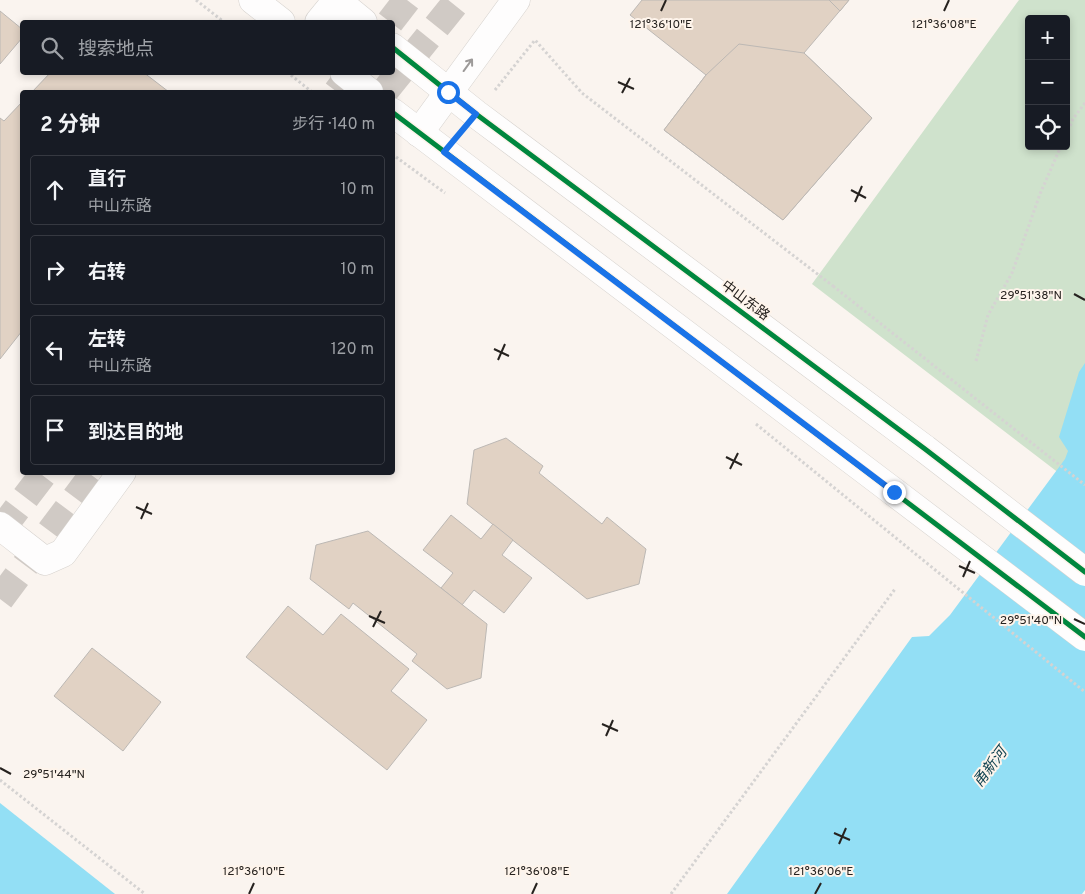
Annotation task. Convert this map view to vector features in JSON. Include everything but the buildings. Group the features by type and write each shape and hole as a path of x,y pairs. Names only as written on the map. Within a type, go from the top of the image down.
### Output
{"main road":[{"path":"253,0 278,20"},
{"path":"321,20 337,0 361,20"},
{"path":"419,133 516,0"},
{"name":"中山东路","path":"395,48 476,114 925,449 1085,572"},
{"path":"395,114 1085,637"},
{"path":"0,526 45,561 63,553 120,475"}],"path":[{"path":"196,0 221,20"},
{"path":"476,114 534,40 582,93 833,286 1085,485"},
{"path":"291,75 310,90"},
{"path":"1070,125 1085,103"},
{"path":"976,360 988,315 1012,273 1040,194 1059,150"},
{"path":"428,180 444,152"},
{"path":"756,424 1085,692"},
{"path":"672,894 895,589"},
{"path":"0,780 145,894"}],"green space":[{"path":"1019,0 1085,0 1085,493 812,284"}],"water":[{"name":"甬新河","path":"1085,363 1085,890 1082,894 727,894 912,637 929,636 950,615 1065,459 1068,451 1059,437 1079,372"},
{"path":"0,803 115,894 0,894"}],"tunnel":[{"path":"392,20 407,0"},
{"path":"386,90 458,0"},
{"path":"338,90 350,75"},
{"path":"0,531 43,475"},
{"path":"0,599 93,475"}],"cycle path":[{"path":"395,49 476,114 925,449 1085,572"},
{"path":"395,114 1085,637"}],"route":[{"path":"448,92 476,114 444,152 894,492"}]}
